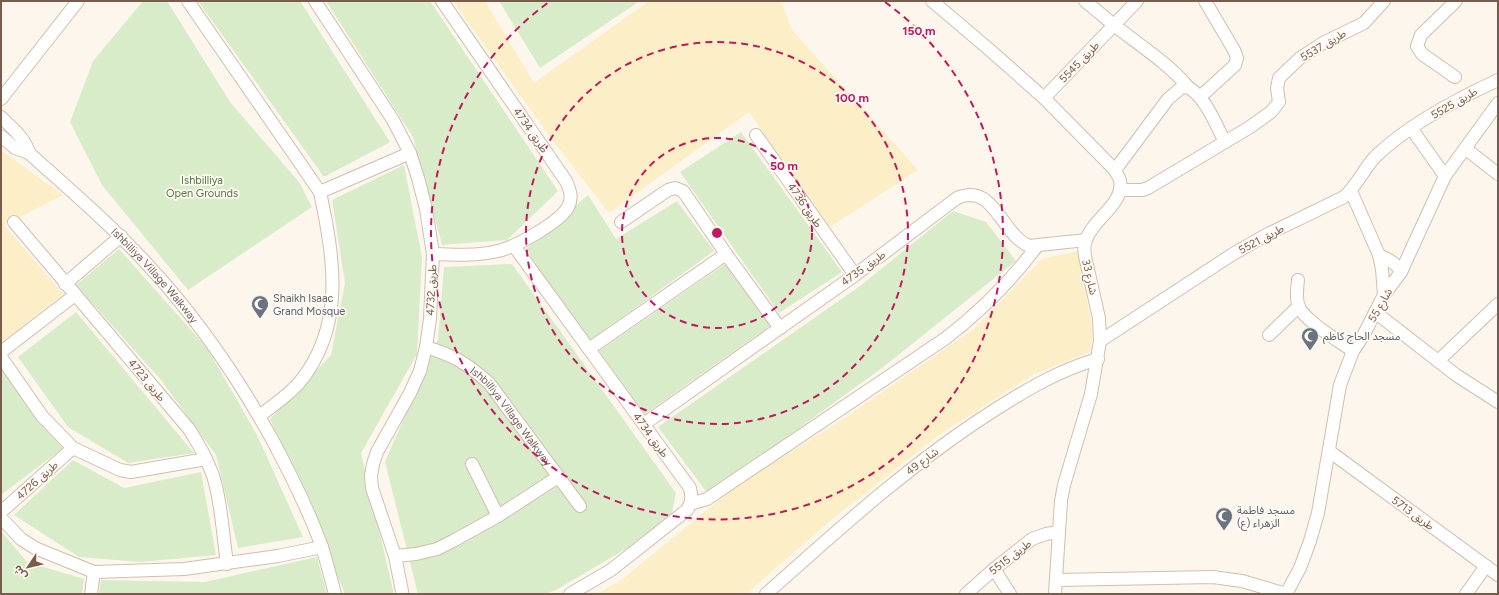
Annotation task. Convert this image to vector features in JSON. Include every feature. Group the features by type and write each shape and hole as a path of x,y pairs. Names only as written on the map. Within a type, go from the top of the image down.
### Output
{"street":[{"path":"1,99 78,1"},
{"path":"188,1 320,192 328,226 333,264 332,302 325,337 314,361 299,383 280,401 259,416"},
{"name":"طريق 4732","path":"315,1 393,120 410,153 426,209 433,254 430,319 426,347 420,370 410,393 377,452 372,470 372,488 395,556 402,591"},
{"name":"طريق 4734","path":"433,254 483,254 514,246 534,235 563,214 568,207 571,198 570,189 566,181 442,1"},
{"path":"932,1 1044,98 1115,170 1120,181 1120,190 1117,199 1093,228 1086,240"},
{"path":"1085,1 1166,64 1188,87 1194,90 1204,102 1225,142"},
{"name":"طريق 5545","path":"1044,98 1137,1"},
{"path":"1200,97 1235,65 1237,58 1234,50 1204,1"},
{"name":"طريق 5537","path":"1120,190 1142,190 1148,188 1250,127 1271,112 1278,106 1279,97 1277,83 1279,78 1300,58 1324,43 1364,22 1384,1"},
{"path":"1456,1 1421,35 1417,46 1422,54 1456,77"},
{"name":"طريق 5525","path":"1411,128 1469,94 1498,80"},
{"path":"1115,170 1168,99 1181,88 1188,87"},
{"name":"شارع 55","path":"1286,594 1300,568 1318,513 1340,385 1353,351 1384,295 1401,272 1446,176 1498,103"},
{"path":"1,117 22,139 28,148 29,153"},
{"path":"1411,128 1446,176"},
{"name":"طريق 5521","path":"1100,341 1233,254 1266,235 1344,197 1351,191 1376,157 1411,128"},
{"name":"طريق 4736","path":"756,135 855,275"},
{"path":"1,136 15,148 29,153"},
{"path":"1466,149 1498,174"},
{"name":"Ishbilliya Village Walkway","path":"29,153 121,236 176,297 202,329 231,370 259,416 292,478 322,547 335,594"},
{"path":"320,192 410,153"},
{"path":"621,222 668,190 675,188 683,191 726,254 780,328"},
{"path":"1351,191 1379,255 1382,269 1384,295"},
{"name":"طريق 4735","path":"644,424 855,275 956,198 970,194 988,201 1015,236 1021,242 1029,246 1086,240"},
{"name":"طريق 4723","path":"14,222 188,429 206,459 216,489 227,564"},
{"path":"65,284 121,236"},
{"name":"شارع 33","path":"1055,589 1061,501 1064,484 1091,394 1100,341 1099,318 1085,256 1086,240"},
{"name":"طريق 4734","path":"514,246 690,488 692,501 690,504"},
{"path":"570,594 611,570 687,510 690,504 707,498 946,338 964,324 995,295 1037,246"},
{"path":"589,350 726,254"},
{"path":"1379,255 1395,263 1401,272"},
{"path":"1298,280 1297,299 1299,306 1309,319 1353,351"},
{"path":"1,352 75,295"},
{"path":"1438,361 1498,304"},
{"path":"1268,335 1299,306"},
{"path":"1375,312 1469,384 1498,402"},
{"name":"Ishbilliya Village Walkway","path":"426,347 450,355 465,364 489,383 580,506"},
{"path":"1,357 42,416 73,448 120,470 131,472 206,459"},
{"name":"شارع 49","path":"766,594 865,506 916,464 970,426 1047,379 1079,364 1098,359"},
{"name":"طريق 4726","path":"1,512 73,448"},
{"name":"طريق 5713","path":"1329,451 1498,575"},
{"path":"472,464 498,516"},
{"path":"395,556 416,554 437,549 498,516 558,477"},
{"path":"1,518 21,539 35,548 94,572 184,569 278,556 322,547"},
{"name":"طريق 5515","path":"966,594 994,569 1032,539 1046,534 1060,532"},
{"path":"1466,594 1486,566"},
{"path":"994,569 1010,594"},
{"path":"92,594 94,572"},
{"path":"1055,589 1213,577 1242,581 1286,594"}],"green space":[{"name":"Ishbilliya Open Grounds","path":"143,1 167,1 230,102 299,182 312,207 188,290 102,185 70,122 93,61"},
{"path":"198,1 300,1 390,142 324,177"},
{"path":"326,1 430,1 558,191 507,240 442,245 413,137"},
{"path":"499,1 640,1 540,68"},
{"path":"741,132 842,272 779,313 680,172"},
{"path":"404,165 422,257 417,354 361,453 394,594 345,594 270,419 331,355 345,283 332,200"},
{"path":"588,195 616,239 677,201 714,251 585,344 526,249"},
{"path":"953,211 986,222 1016,261 882,368 708,494 658,427 860,286"},
{"path":"119,249 207,348 257,435 303,537 238,548 216,455 161,380 76,285"},
{"path":"512,264 676,493 670,523 556,590 545,594 418,594 385,462 438,339 444,267"},
{"path":"725,264 770,326 645,414 599,351"},
{"path":"76,312 194,453 128,463 68,427 18,357"},
{"path":"1,368 36,419 63,448 1,495"},
{"path":"73,460 124,488 201,472 216,555 141,562 79,557 14,515"},
{"path":"1,531 27,562 84,579 82,594 1,594"},
{"path":"317,557 327,594 99,594 101,580 205,582"}],"sand":[{"path":"453,1 485,1 534,83 649,1 781,1 792,30 918,170 830,227 749,112 609,213 550,137"},
{"path":"1,150 63,195 4,225 63,294 1,343"},
{"path":"1078,251 1093,332 1090,352 1034,374 940,434 830,521 746,594 596,594 620,581 734,488 843,419 974,329 1042,259"}],"place":[{"name":"Shaikh Isaac Grand Mosque","path":"260,319"},
{"name":"مسجد الحاج كاظم","path":"1310,351"},
{"name":"مسجد فاطمة الزهراء (ع)","path":"1224,531"}]}
